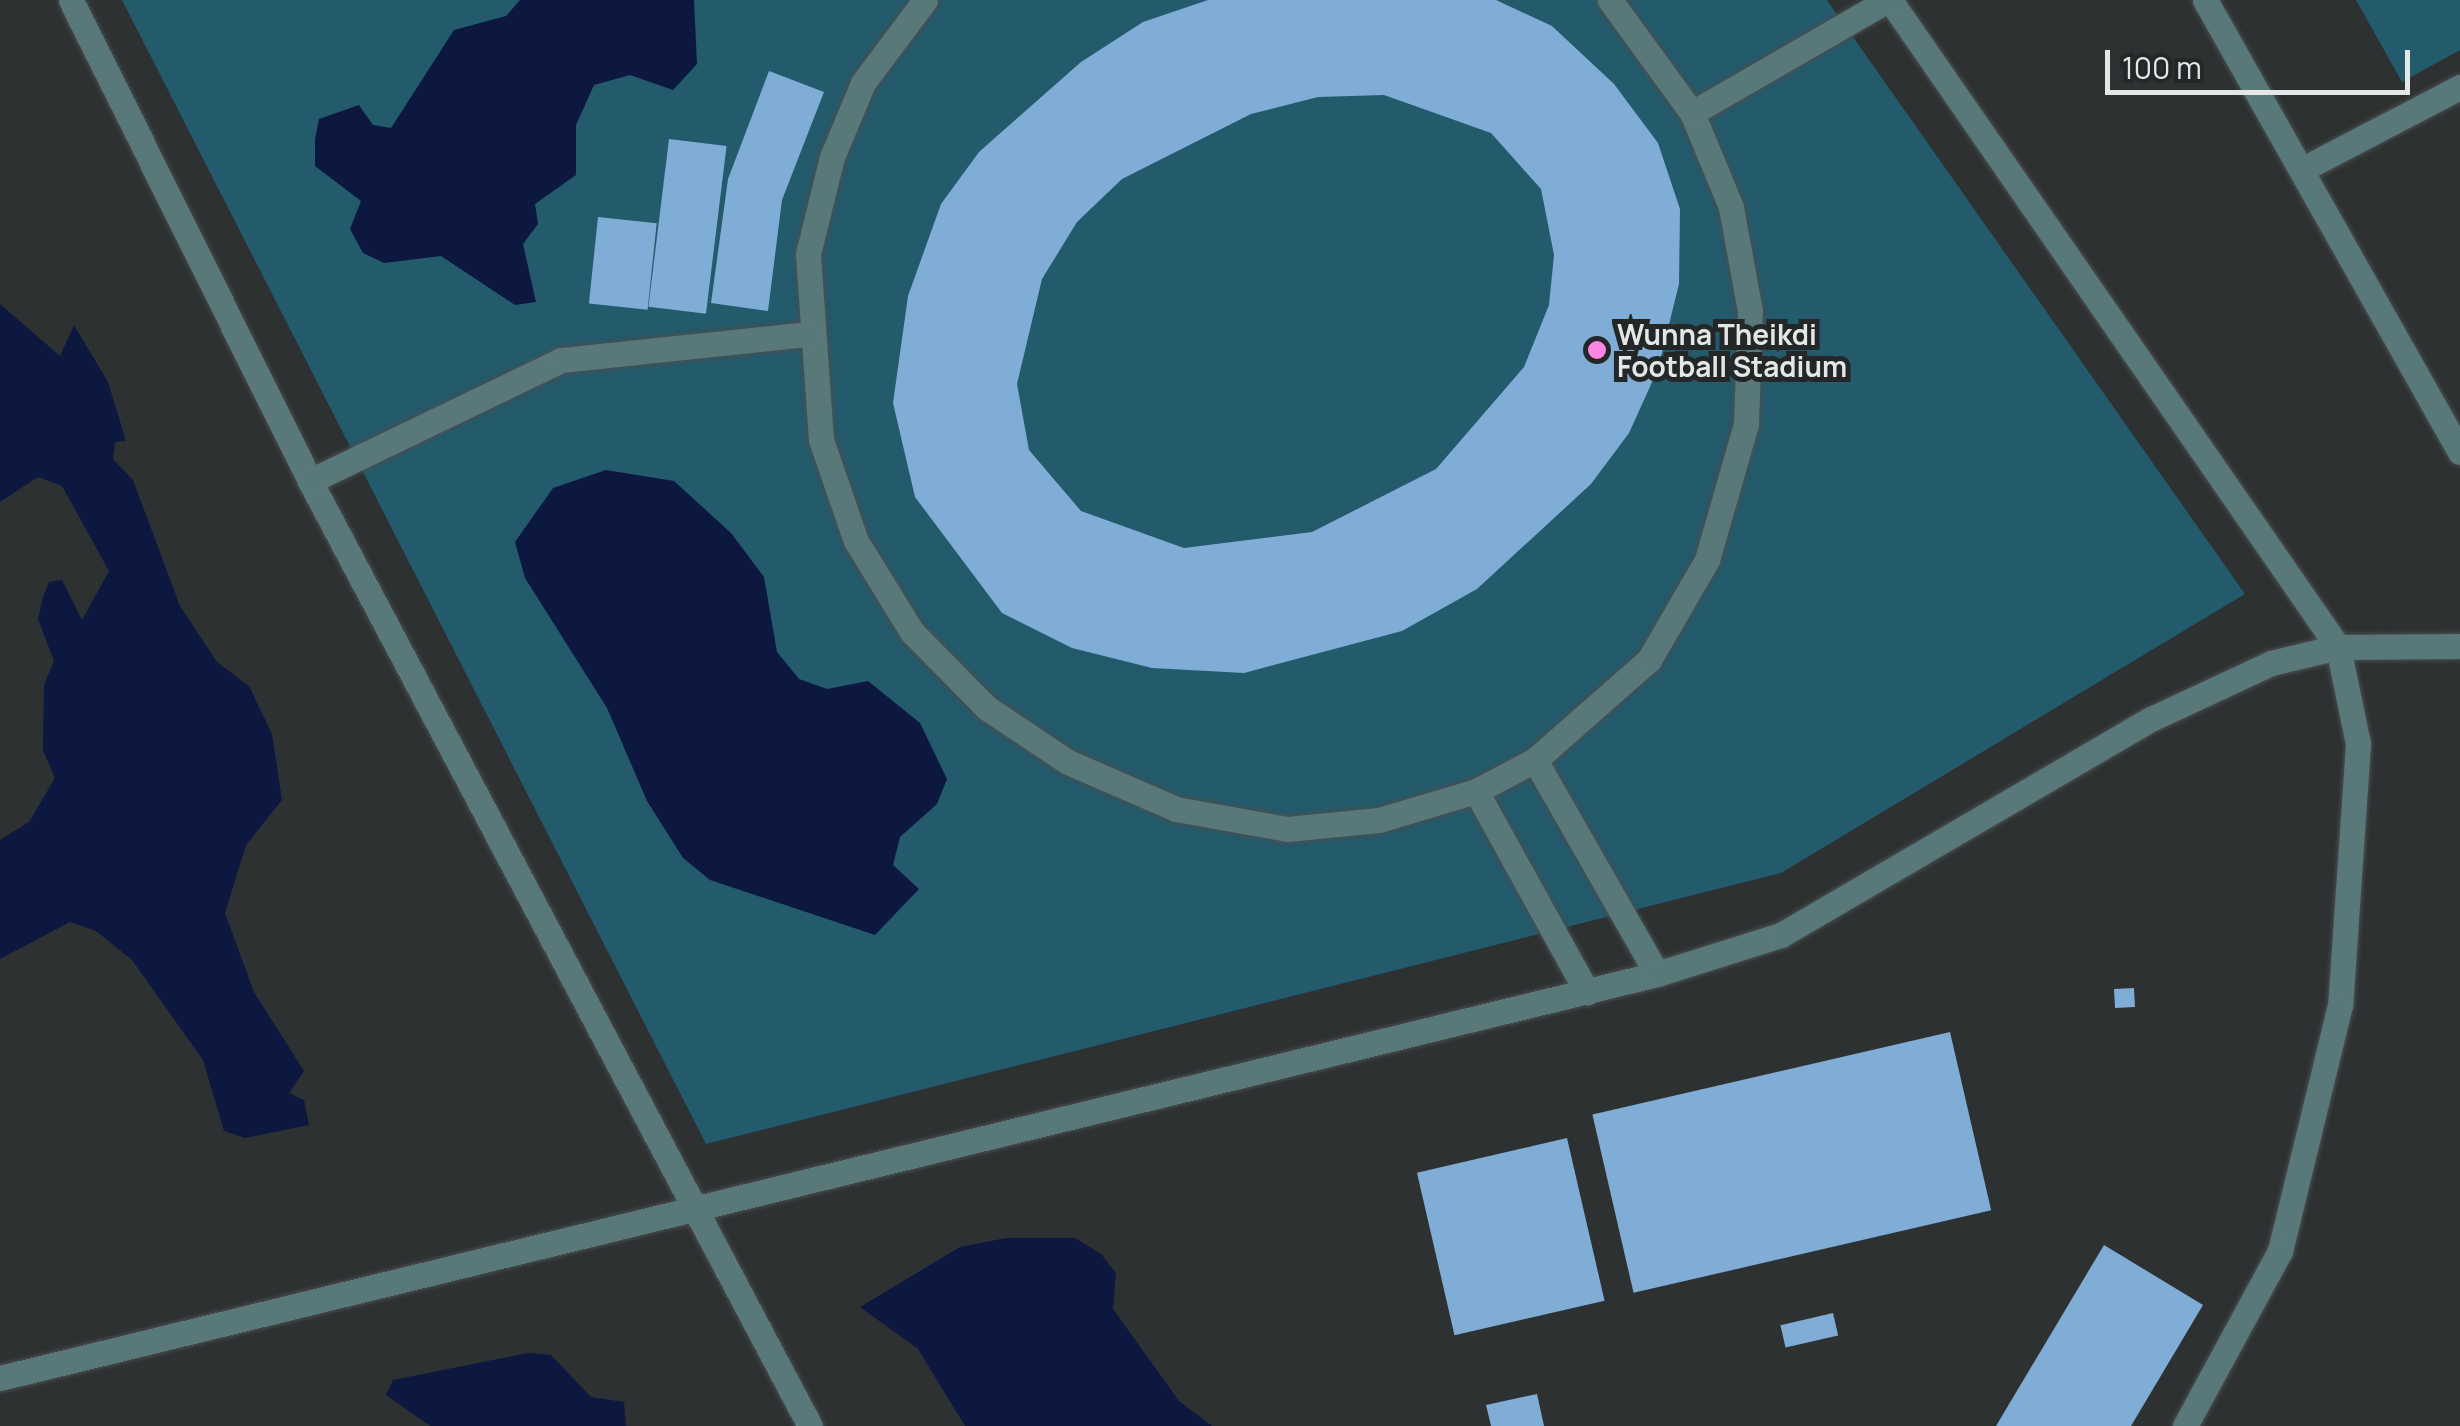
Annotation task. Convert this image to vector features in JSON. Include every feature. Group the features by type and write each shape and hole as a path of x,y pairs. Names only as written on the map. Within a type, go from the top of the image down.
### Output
{"street":[{"path":"71,0 310,481 810,1426"},
{"path":"925,0 863,83 832,157 808,254 809,334 821,440 856,541 912,632 987,708 1068,762 1176,809 1287,829 1378,820 1476,792 1534,760 1648,660 1707,560 1746,424 1747,294 1731,208 1692,113 1610,0"},
{"path":"1692,113 1889,0 2338,647 2358,744 2340,1005 2280,1251 2185,1426"},
{"path":"2205,0 2460,452"},
{"path":"2302,170 2460,87"},
{"path":"310,481 561,360 809,334"},
{"path":"0,1378 692,1206 1657,974 1781,935 2151,719 2270,664 2338,647 2460,646"},
{"path":"1534,760 1657,974"},
{"path":"1476,792 1587,992"}],"shaded area":[{"name":"Wunna Theikdi Football Stadium","path":"122,0 1827,0 2245,594 1781,873 706,1144"},
{"path":"520,0 694,0 697,64 673,90 630,75 594,85 576,125 576,175 535,204 538,224 523,244 536,302 515,305 441,256 384,263 363,253 350,229 361,201 315,166 315,139 319,119 359,105 373,125 391,128 454,30 506,16"},
{"path":"2356,0 2460,0 2460,50 2402,82"},
{"path":"0,304 60,356 74,325 108,382 126,441 115,442 113,459 133,480 180,606 217,662 249,686 272,734 282,800 246,845 225,913 254,992 304,1071 289,1093 304,1100 309,1125 245,1138 224,1131 203,1060 132,960 96,931 70,922 0,959 0,840 29,822 55,778 43,750 44,685 54,661 38,619 43,597 49,582 62,580 82,620 109,571 62,486 38,477 0,502"},
{"path":"606,470 674,481 731,533 764,577 777,652 799,679 827,689 868,681 920,723 947,779 937,804 900,837 893,865 919,889 875,935 710,880 683,858 647,801 607,708 525,578 515,542 553,488"},
{"path":"1006,1238 1075,1238 1101,1254 1116,1273 1113,1309 1179,1401 1212,1426 965,1426 918,1349 860,1307 960,1247"},
{"path":"528,1353 551,1355 591,1397 624,1402 626,1426 430,1426 386,1395 393,1380"}],"building":[{"name":"Wunna Theikdi Football Stadium","path":"1208,0 1496,0 1552,26 1614,84 1658,143 1680,209 1679,284 1658,369 1629,433 1591,484 1477,589 1402,631 1244,673 1152,668 1072,648 1002,613 915,497 893,403 908,296 941,204 979,152 1081,62 1143,22","holes":["1384,95 1491,133 1541,189 1554,255 1549,305 1524,367 1436,469 1312,532 1184,548 1081,511 1029,450 1017,384 1042,279 1077,222 1122,179 1251,114 1318,97"]},
{"path":"769,71 824,92 782,200 768,311 711,303 728,179"},
{"path":"669,139 727,146 706,314 648,307"},
{"path":"598,217 657,223 648,310 589,304"},
{"path":"2134,988 2135,1007 2115,1008 2114,989"},
{"path":"1950,1032 1991,1210 1634,1293 1592,1115"},
{"path":"1567,1138 1605,1301 1455,1335 1417,1173"},
{"path":"2104,1245 2203,1305 2131,1426 1996,1426"},
{"path":"1833,1313 1838,1335 1786,1348 1780,1325"},
{"path":"1537,1394 1544,1426 1491,1426 1486,1405"}],"place":[{"name":"Wunna Theikdi Football Stadium","path":"1597,350"}]}
